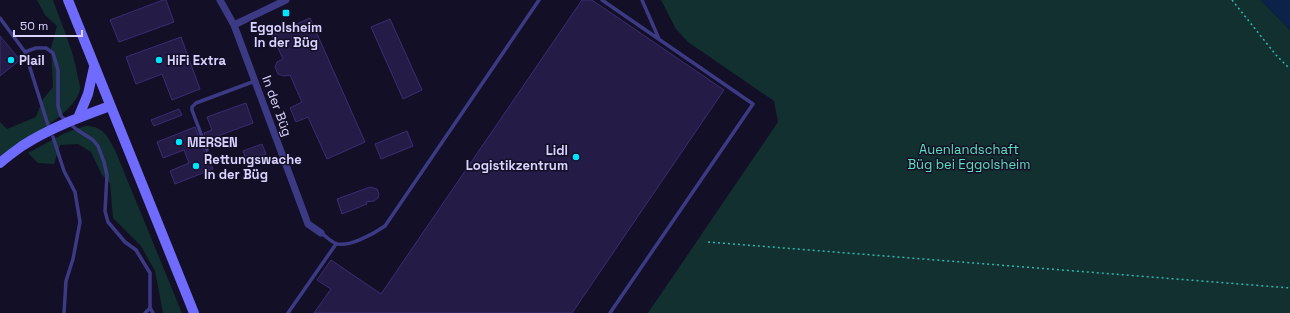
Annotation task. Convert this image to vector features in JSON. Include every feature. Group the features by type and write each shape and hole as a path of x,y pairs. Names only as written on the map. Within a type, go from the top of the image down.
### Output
{"main road":[{"path":"68,0 194,313"},
{"path":"78,118 88,94 94,67"},
{"path":"0,163 21,147 42,134 110,106"}],"street":[{"name":"In der Büg","path":"220,0 234,25 308,224 322,233"},
{"path":"234,25 286,0"}],"lane":[{"path":"322,233 336,244 350,243 374,234 385,226 539,0"},
{"path":"602,0 753,104 610,313"},
{"path":"642,0 660,40"},
{"path":"0,18 25,52 48,125"},
{"path":"25,52 36,48 46,48 53,53 58,70 59,112 67,123 93,140 98,146 107,175 105,211 108,222 125,242 136,250 150,273 150,308 153,313"},
{"path":"207,150 192,107 196,103 256,81"},
{"path":"53,137 64,171 75,192 80,222 73,259 66,281 64,313"},
{"path":"288,313 336,244"},
{"path":"145,313 150,308"}],"path":[{"path":"1232,0 1276,55 1290,69"},
{"path":"708,242 1290,288"}],"green space":[{"path":"37,0 53,0 74,58 80,90 76,99 58,118 0,158 0,122 7,129 36,117 43,99 53,87 51,48 57,26 45,15"},
{"name":"Auenlandschaft Büg bei Eggolsheim","path":"661,0 1261,0 1290,30 1290,313 648,313 778,122 774,101 688,42 676,29"},
{"path":"85,126 91,126 104,132 115,150 182,313 163,313 155,271 141,246 113,218 110,183 102,175 91,152 78,144 60,145 54,164 38,163 28,153 65,133"}],"water":[{"path":"1261,0 1290,0 1290,30"}],"building":[{"path":"166,0 174,22 119,42 110,20"},
{"name":"Lidl Logistikzentrum","path":"582,0 592,0 724,90 572,313 314,313 331,289 317,280 331,260 381,294"},
{"path":"310,18 365,142 327,159 308,117 296,122 290,108 302,102 290,75 284,76 278,74 275,67 277,62 283,59 272,35"},
{"path":"390,19 422,90 403,99 371,27"},
{"path":"0,36 20,60 0,76"},
{"name":"HiFi Extra","path":"181,37 200,89 172,100 162,74 136,84 126,57"},
{"path":"246,103 253,123 215,137 215,139 207,142 204,133 212,130 207,117"},
{"path":"179,109 182,115 154,126 151,120"},
{"path":"195,127 213,169 175,184 170,171 189,163 184,150 163,158 157,142"},
{"path":"407,131 413,146 381,159 375,144"},
{"path":"262,144 266,154 247,161 243,151"},
{"path":"370,187 377,189 379,194 378,198 374,201 366,202 367,204 342,214 337,199"}],"place":[{"name":"Eggolsheim In der Büg","path":"286,13"},
{"name":"Plail","path":"11,60"},
{"name":"HiFi Extra","path":"159,60"},
{"name":"MERSEN","path":"179,142"},
{"name":"Lidl Logistikzentrum","path":"576,157"},
{"name":"Rettungswache In der Büg","path":"196,166"}]}
